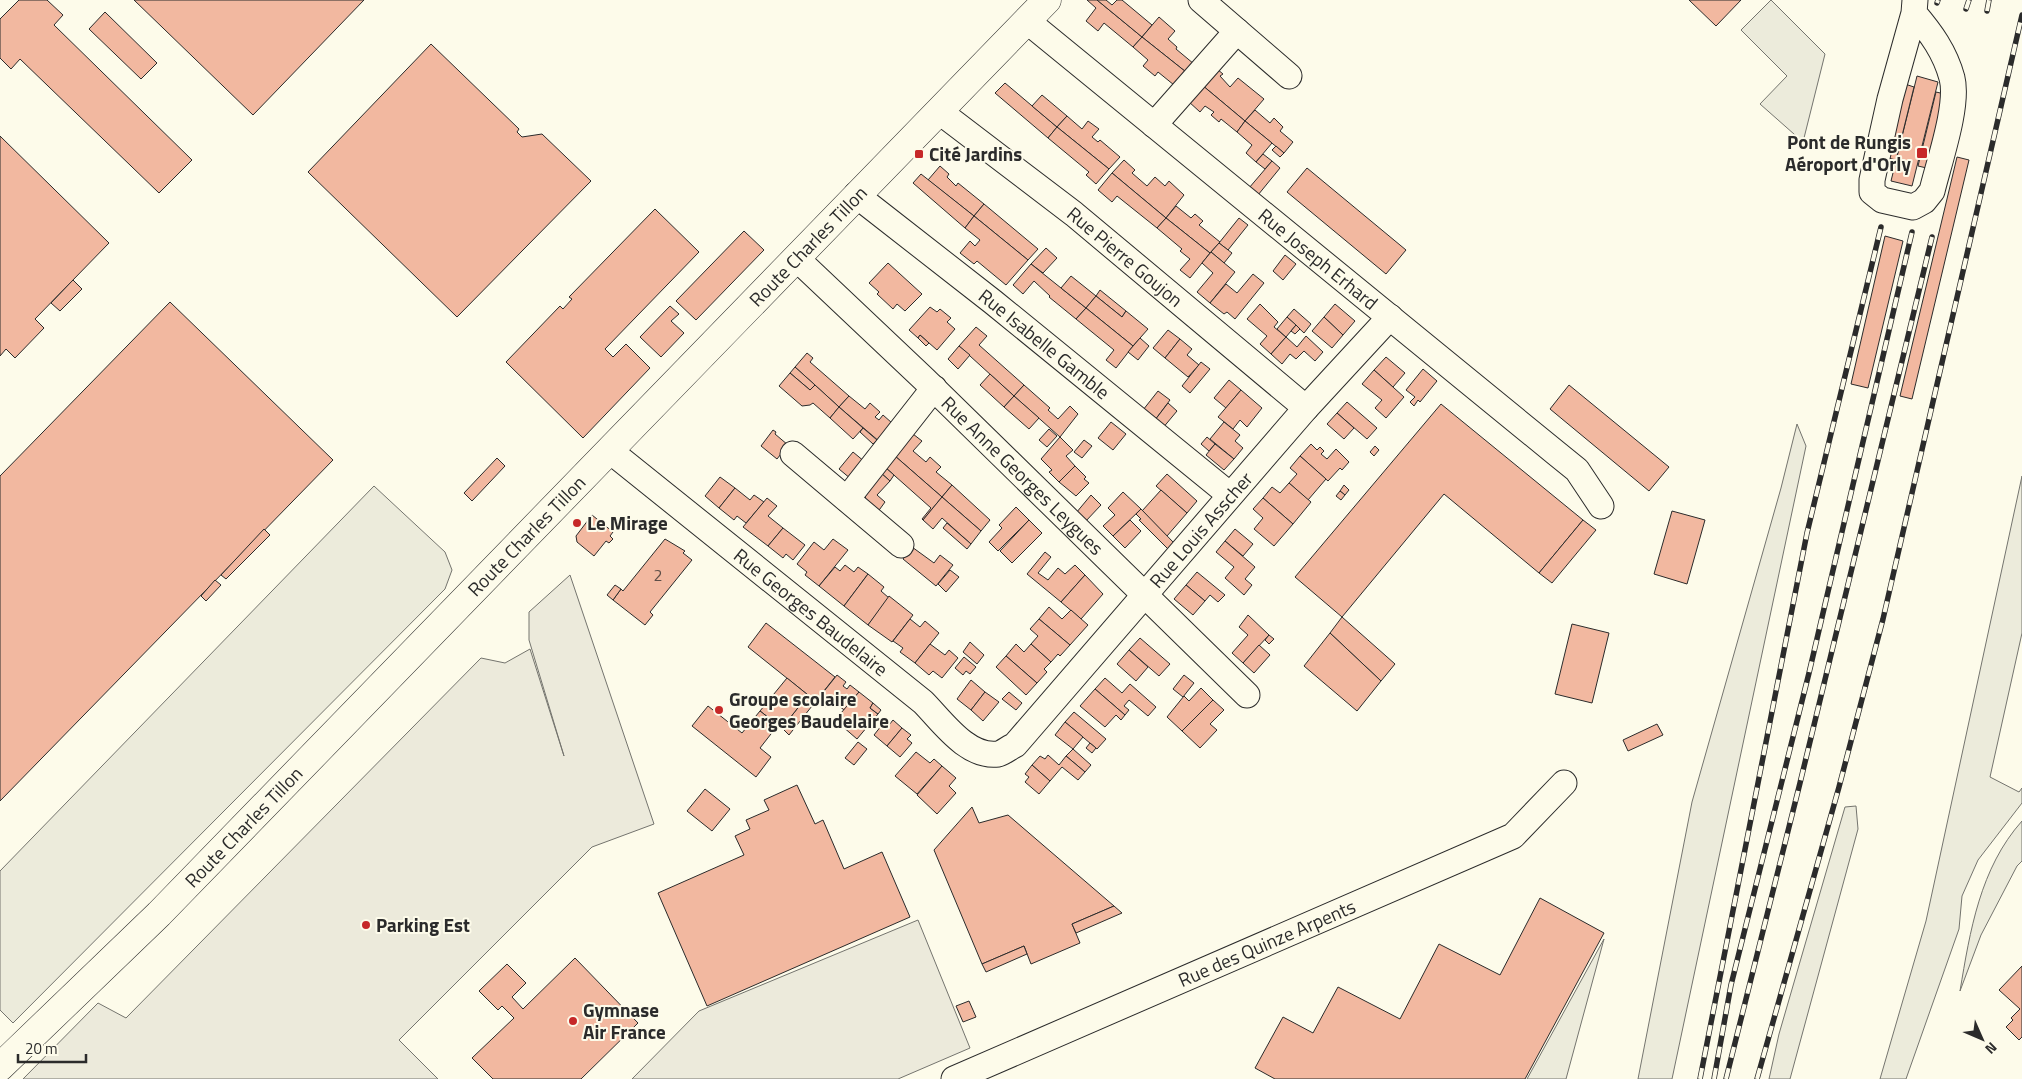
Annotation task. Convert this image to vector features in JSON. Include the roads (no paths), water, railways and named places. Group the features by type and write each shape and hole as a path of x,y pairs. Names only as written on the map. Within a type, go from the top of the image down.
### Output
{"main road":[{"name":"Route Charles Tillon","path":"0,1067 159,914 1047,0"}],"street":[{"path":"1201,0 1289,76"},
{"path":"1914,6 1939,44 1953,80 1952,109 1932,191 1924,201 1914,207 1882,200 1872,192 1872,180 1890,99 1914,6"},
{"name":"Rue Joseph Erhard","path":"1027,20 1577,470 1601,506"},
{"path":"1154,125 1237,31"},
{"name":"Rue Pierre Goujon","path":"940,112 1074,214 1306,408"},
{"name":"Rue Isabelle Gamble","path":"856,195 993,302 1230,495"},
{"name":"Rue Anne Georges Leygues","path":"796,258 934,388 1247,695"},
{"name":"Rue Louis Asscher","path":"1015,745 1306,408 1390,317"},
{"path":"847,499 934,388"},
{"name":"Rue Georges Baudelaire","path":"609,450 923,702 965,744 982,752 999,754 1015,745"},
{"path":"793,454 900,546"},
{"name":"Rue des Quinze Arpents","path":"954,1079 1513,836 1564,783"}],"railway":[{"path":"1966,9 1969,0"},
{"path":"1987,11 1989,0"},
{"path":"1757,1079 1839,787 1883,619 2022,15"},
{"path":"1700,1079 1807,533 1881,227"},
{"path":"1714,1079 1731,985 1809,673 1912,232"},
{"path":"1726,1079 1800,783 1932,237"}],"place":[{"name":"Pont de Rungis Aéroport d'Orly","path":"1922,153"},
{"name":"Cité Jardins","path":"919,154"},
{"name":"Le Mirage","path":"577,523"},
{"name":"Groupe scolaire Georges Baudelaire","path":"719,710"},
{"name":"Parking Est","path":"366,925"},
{"name":"Gymnase Air France","path":"573,1021"}]}
